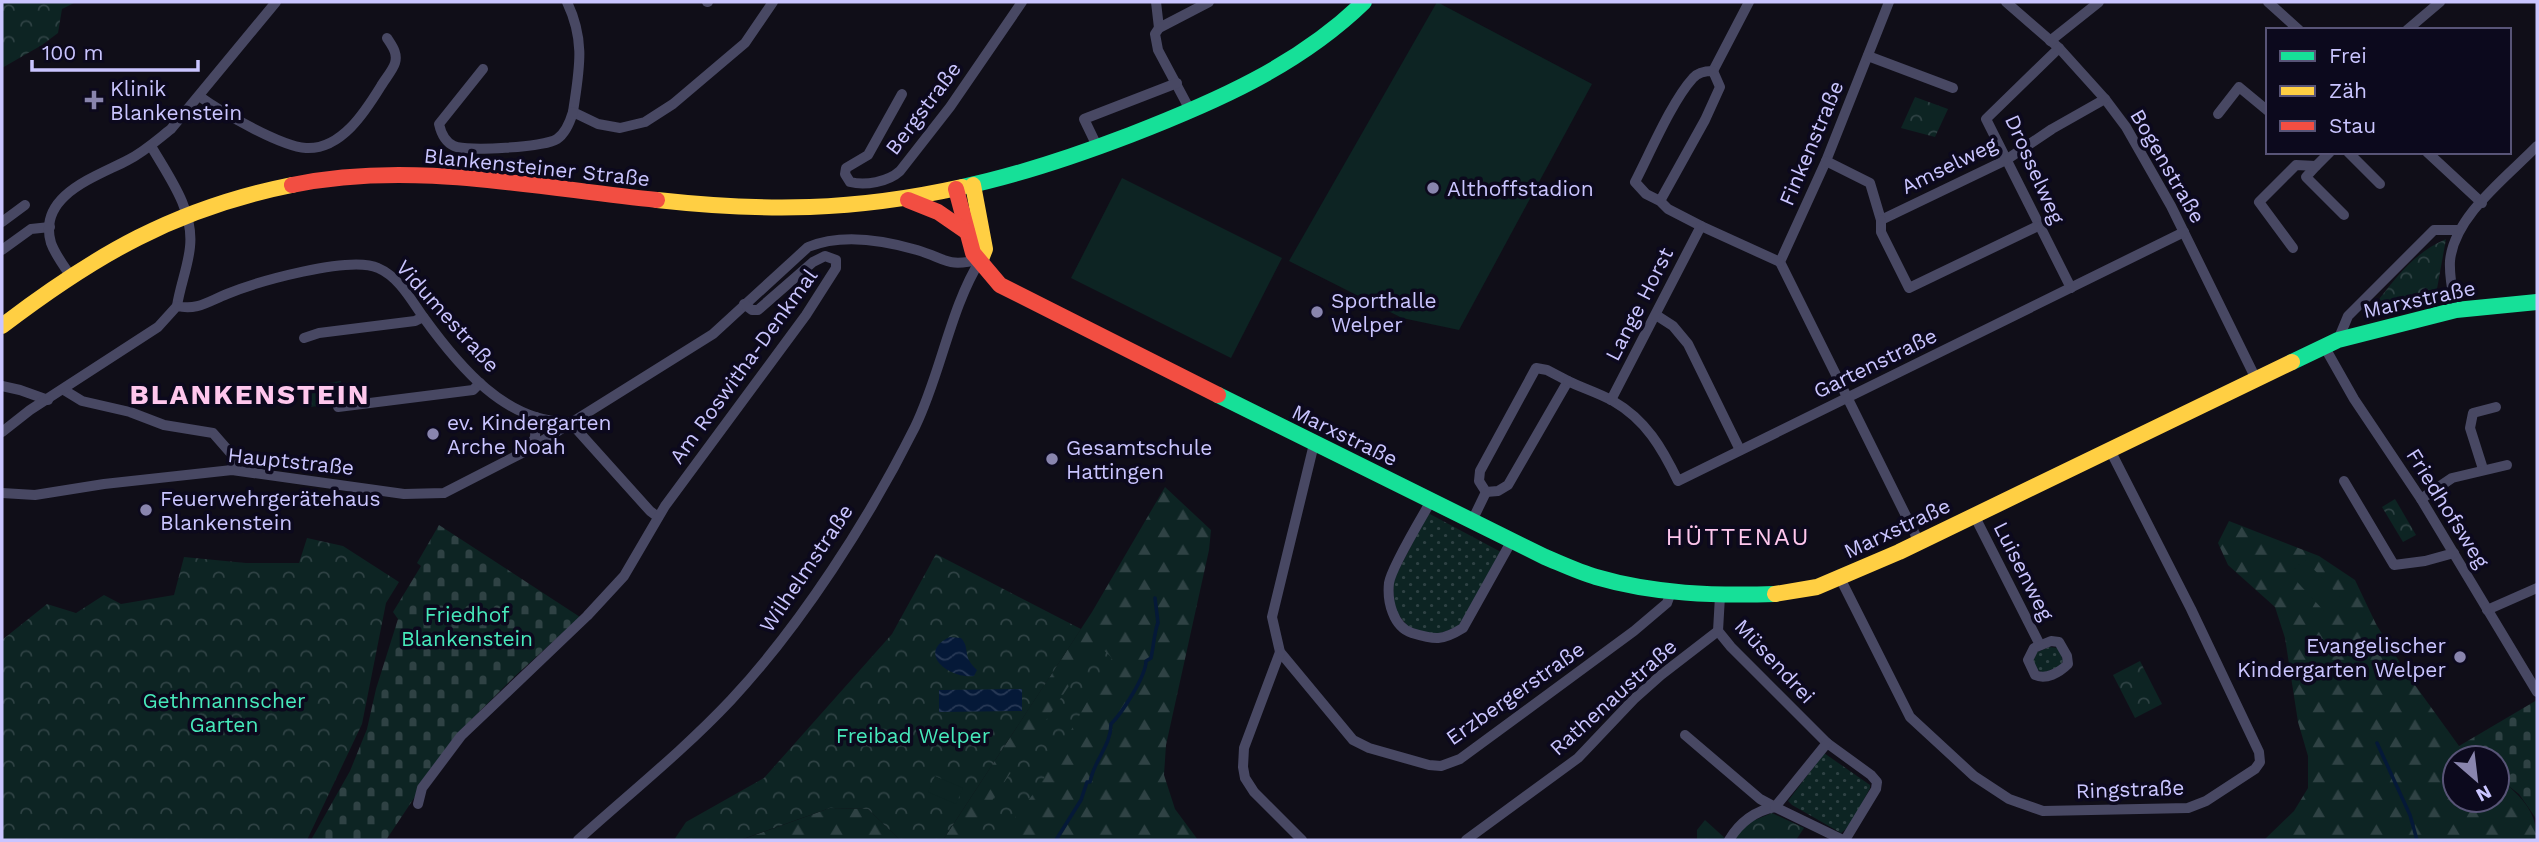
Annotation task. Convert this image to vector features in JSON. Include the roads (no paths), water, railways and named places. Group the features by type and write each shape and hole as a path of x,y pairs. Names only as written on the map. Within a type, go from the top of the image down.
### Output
{"street":[{"path":"70,275 52,245 50,227 53,212 64,195 151,146 171,129 276,2"},
{"path":"483,69 439,124 442,135 454,146 474,149 548,143 563,134 573,112 581,50 576,24 567,2"},
{"path":"573,112 598,124 620,128 645,122 673,104 746,43 773,2"},
{"name":"Bergstraße","path":"902,94 868,155 846,168 845,174 850,182 860,184 883,180 900,171 950,107 1022,2"},
{"path":"1156,2 1159,27 1155,39 1158,50 1190,110"},
{"path":"1159,27 1209,2"},
{"name":"Blankensteiner Straße","path":"2,326 70,275 153,227 200,208 257,191 333,178 391,175 439,177 712,206 760,208 849,206 906,200 973,185 1027,172 1190,110 1283,65 1338,26 1364,2"},
{"path":"1713,71 1749,2"},
{"name":"Finkenstraße","path":"1780,262 1826,162 1889,2"},
{"name":"Bogenstraße","path":"2006,2 2055,44 2105,99 2151,169 2256,379"},
{"path":"2055,44 2099,2"},
{"path":"2268,2 2297,28"},
{"path":"2409,28 2440,2"},
{"path":"199,96 216,108 283,141 304,148 322,147 337,139 367,109 395,63 395,50 387,38"},
{"name":"Drosselweg","path":"2055,44 1986,119 2071,288"},
{"path":"1868,56 1953,88"},
{"path":"1713,71 1694,76 1635,182 1646,194 1660,201 1668,209 1780,262 1919,542"},
{"path":"1660,201 1720,87 1713,71"},
{"path":"1097,146 1084,120 1177,83"},
{"path":"2218,114 2239,87 2266,109"},
{"name":"Amselweg","path":"1881,220 2006,160 2052,129 2105,99"},
{"path":"2,432 158,327 177,306 188,260 191,232 179,195 151,146"},
{"path":"2456,310 2450,261 2459,230 2537,146"},
{"path":"2328,154 2306,177 2344,215"},
{"path":"2350,154 2380,184"},
{"path":"2429,154 2482,203"},
{"name":"Amselweg","path":"1826,162 1870,183 1881,220 1881,232 1909,288 2038,226"},
{"path":"2293,248 2259,202 2296,165 2316,166"},
{"path":"973,185 985,249 981,259"},
{"name":"Marxstraße","path":"956,189 973,253 981,259 992,279 1005,289 1511,542 1596,576 1671,592 1720,596 1798,591 1840,578 2331,343 2456,310 2537,302"},
{"path":"906,200 938,212 967,232"},
{"path":"2,222 25,205"},
{"name":"Lange Horst","path":"1611,400 1701,226"},
{"path":"2,250 31,229 50,227"},
{"path":"2331,343 2348,316 2434,230 2459,230"},
{"name":"Gartenstraße","path":"1611,400 1641,421 1652,433 1678,481 2184,232"},
{"name":"Hauptstraße","path":"2,494 35,495 104,484 232,470 404,494 430,495 456,488 526,451 713,334 808,247 827,240 847,239 904,247 953,264 981,259"},
{"name":"Am Roswitha-Denkmal","path":"418,804 422,788 461,736 611,592 637,557 658,517 807,315 836,268 836,260 825,256 813,262 758,310 752,310 744,304"},
{"name":"Wilhelmstraße","path":"578,840 730,702 754,674 840,557 916,425 967,281 981,259"},
{"name":"Vidumestraße","path":"177,306 189,309 246,287 328,267 357,264 374,266 398,283 448,351 480,383 536,417 551,423 570,422"},
{"path":"1656,315 1673,326 1688,344 1740,450"},
{"path":"304,338 319,333 415,321 423,317"},
{"name":"Friedhofsweg","path":"2331,343 2354,399 2421,499 2535,685"},
{"path":"1486,492 1479,481 1480,471 1536,369 1547,370 1611,400"},
{"path":"1486,492 1498,491 1508,485 1568,381"},
{"path":"338,407 473,390 480,383"},
{"path":"2,386 48,400"},
{"path":"64,390 82,401 130,412 164,425 214,433 234,457 232,470"},
{"path":"2483,469 2470,428 2473,413 2496,407"},
{"path":"526,451 535,438 536,417"},
{"path":"570,422 658,517"},
{"name":"Erzbergerstraße","path":"1314,443 1272,617 1280,652 1353,740 1396,756 1441,766 1460,759 1634,631 1667,603 1671,592"},
{"name":"Ringstraße","path":"1840,578 1910,717 1974,776 2009,799 2043,811 2188,808 2206,801 2255,769 2260,762 2259,752 2191,609 2110,450"},
{"path":"2421,499 2452,478 2507,464"},
{"path":"2344,481 2394,565 2425,561 2454,553"},
{"path":"1472,521 1486,492"},
{"path":"1431,501 1389,582 1392,614 1406,631 1432,640 1450,636 1463,628 1511,542"},
{"name":"Luisenweg","path":"1974,515 2040,645"},
{"path":"2487,610 2537,588"},
{"name":"Müsendrei","path":"1685,735 1760,799 1844,840 1876,789 1877,782 1871,775 1827,743 1718,631 1720,596"},
{"name":"Rathenaustraße","path":"1466,840 1578,758 1634,699 1718,631"},
{"path":"1280,652 1244,748 1242,767 1254,792 1302,840"},
{"path":"1729,840 1750,816 1774,807 1827,743"}],"water":[{"path":"950,637 961,638 964,642 969,660 977,670 974,676 954,673 939,663 936,650 940,643"},
{"path":"1022,689 1022,711 939,712 939,690"}],"waterway":[{"path":"1056,840 1081,800 1087,782 1090,782 1108,739 1111,724 1133,694 1146,661 1151,658 1158,623 1155,598"},
{"path":"2377,743 2410,815 2417,840"}],"place":[{"name":"Klinik Blankenstein","path":"94,100"},
{"name":"Althoffstadion","path":"1433,188"},
{"name":"Sporthalle Welper","path":"1317,312"},
{"name":"ev. Kindergarten Arche Noah","path":"433,434"},
{"name":"Gesamtschule Hattingen","path":"1052,459"},
{"name":"Feuerwehrgerätehaus Blankenstein","path":"146,510"},
{"name":"Evangelischer Kindergarten Welper","path":"2460,657"}],"district":[{"name":"BLANKENSTEIN","path":"250,394"},
{"name":"HÜTTENAU","path":"1738,537"}],"park label":[{"name":"Friedhof Blankenstein","path":"467,626"},
{"name":"Gethmannscher Garten","path":"224,712"},
{"name":"Freibad Welper","path":"913,735"}]}
